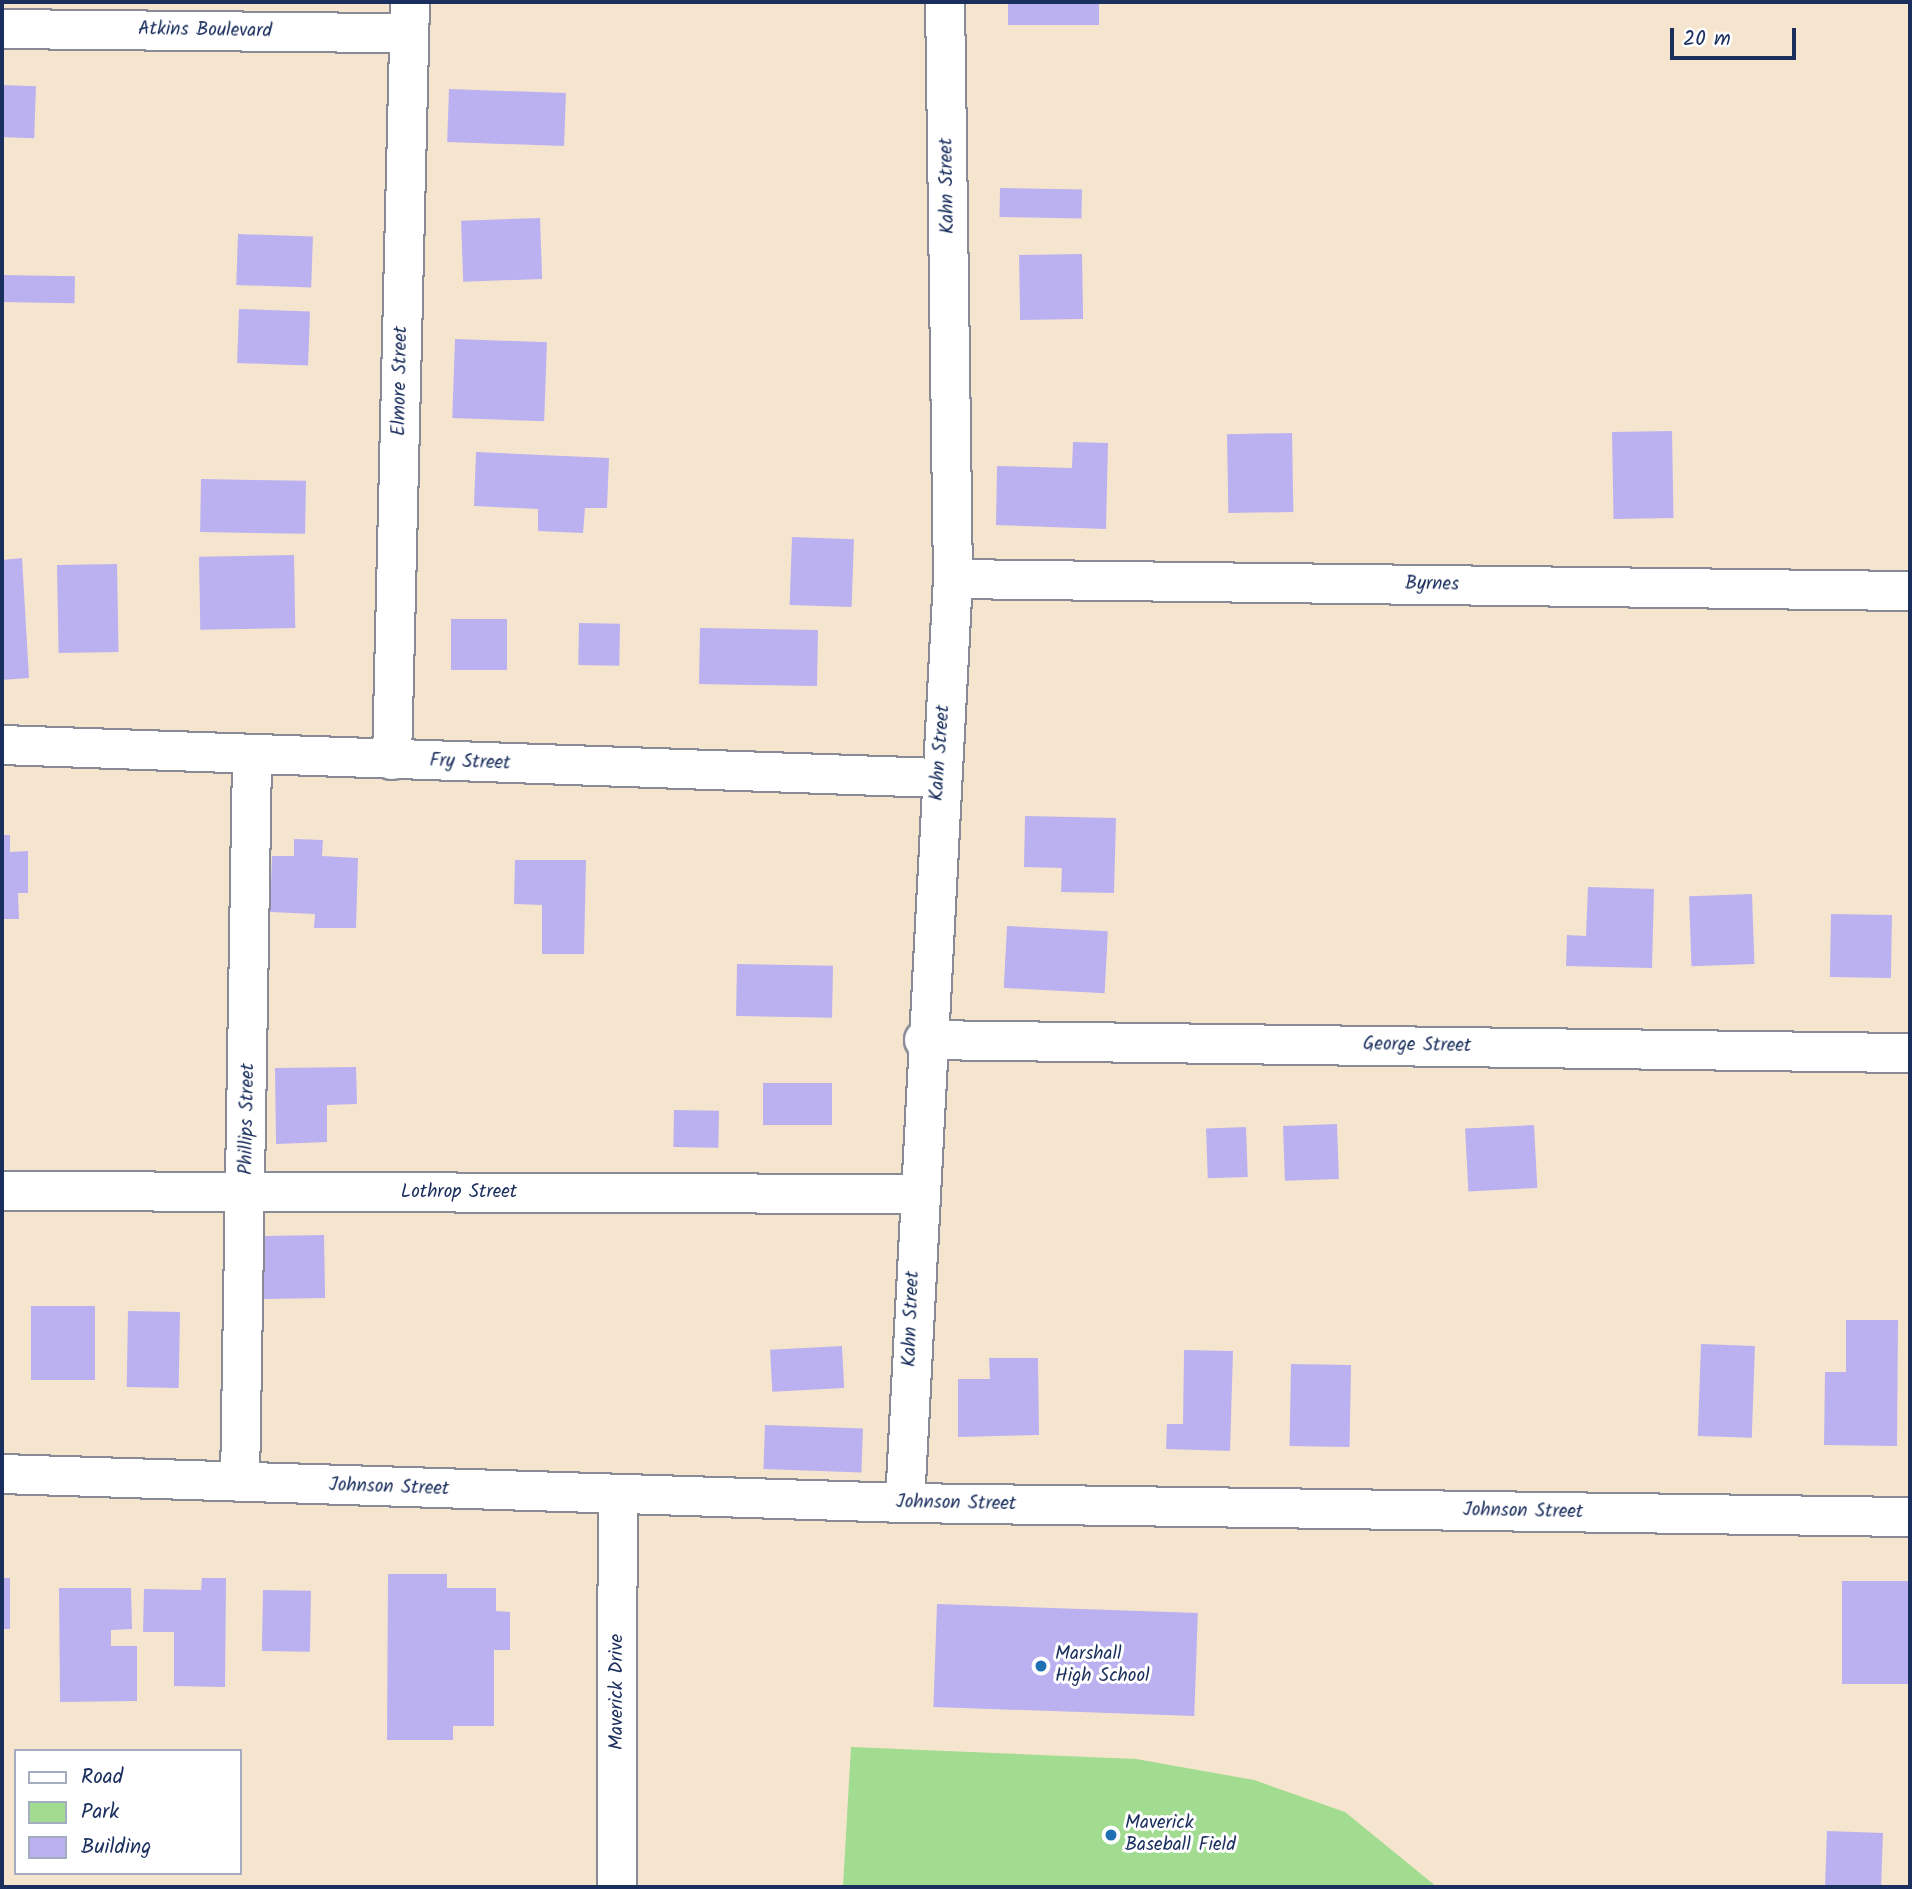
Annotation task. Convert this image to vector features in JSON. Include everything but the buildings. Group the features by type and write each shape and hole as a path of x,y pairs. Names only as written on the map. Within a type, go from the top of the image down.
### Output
{"street":[{"name":"Kahn Street","path":"905,1503 924,1040 953,579 945,2"},
{"name":"Atkins Boulevard","path":"2,29 409,17"},
{"name":"Elmore Street","path":"392,760 409,17"},
{"name":"Byrnes","path":"953,579 1910,591"},
{"name":"Fry Street","path":"2,745 252,756 939,778"},
{"name":"Phillips Street","path":"240,1482 247,1192 252,756"},
{"name":"George Street","path":"924,1040 1910,1053"},
{"name":"Lothrop Street","path":"2,1191 917,1194"},
{"name":"Johnson Street","path":"2,1474 618,1496 905,1503 1910,1517"},
{"name":"Maverick Drive","path":"617,1887 618,1496"}],"green space":[{"name":"Maverick Baseball Field","path":"851,1747 1136,1759 1254,1780 1345,1812 1437,1887 843,1887"}],"place":[{"name":"Marshall High School","path":"1041,1666"},
{"name":"Maverick Baseball Field","path":"1111,1835"}]}
